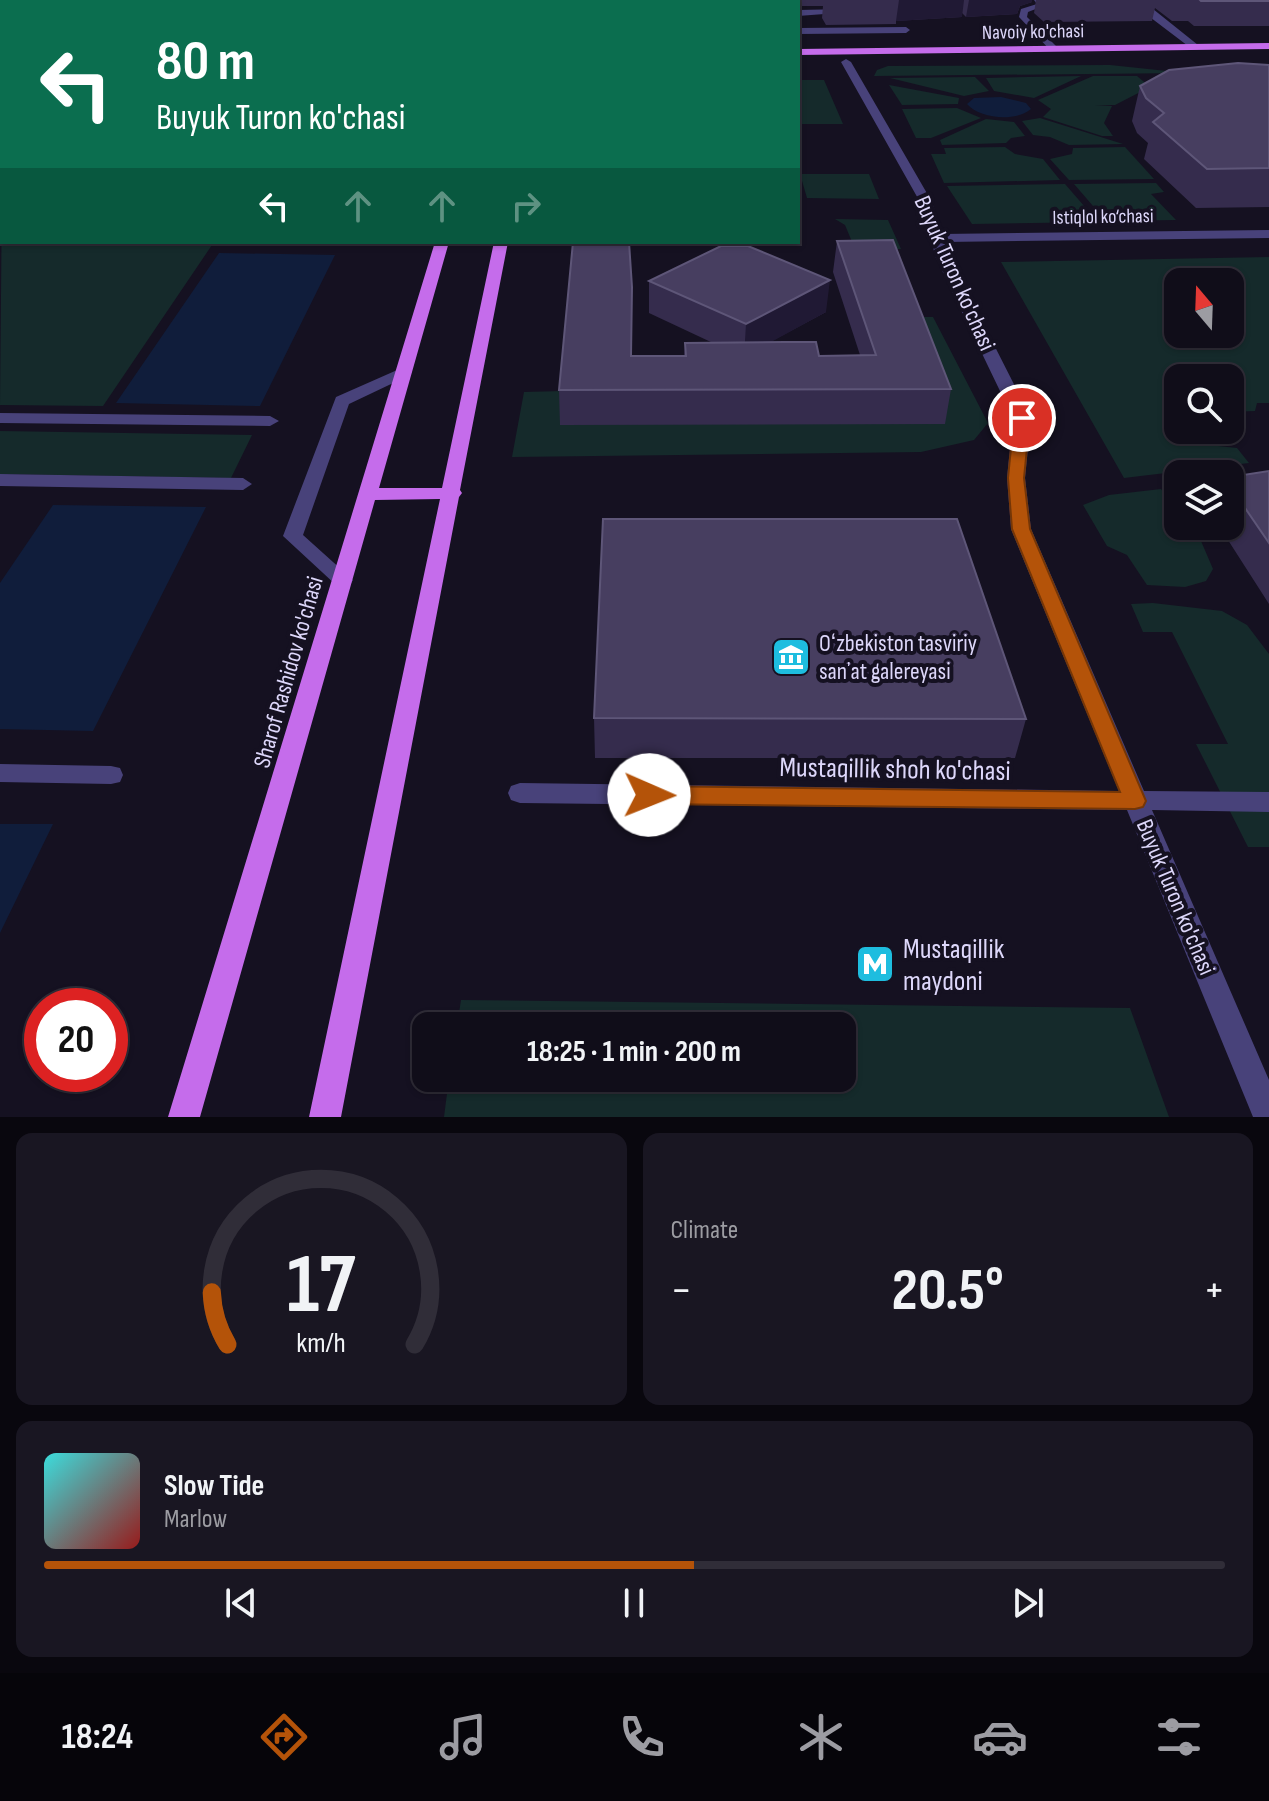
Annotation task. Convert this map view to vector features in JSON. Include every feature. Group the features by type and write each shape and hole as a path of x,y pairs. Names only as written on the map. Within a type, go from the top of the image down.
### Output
{"main road":[{"name":"Navoiy ko'chasi","path":"800,52 1269,46"},
{"name":"Navoiy ko'chasi","path":"800,62 1269,57"},
{"name":"Sharof Rashidov ko'chasi","path":"184,1117 441,244"},
{"path":"325,1117 453,493 501,244"},
{"path":"368,494 453,493"}],"street":[{"path":"1038,0 1042,5 1024,11 1023,17 1054,49"},
{"path":"1135,1 1149,3"},
{"path":"1135,1 1195,47"},
{"path":"800,13 855,12"},
{"path":"800,31 906,30"},
{"name":"Buyuk Turon ko'chasi","path":"846,62 926,202 943,258 1022,418 1016,478 1021,529 1269,1117"},
{"name":"Istiqlol ko‘chasi","path":"938,238 1269,234"},
{"path":"343,580 293,536 342,401 404,372"},
{"path":"0,418 270,421"},
{"path":"0,480 243,484"},
{"path":"0,773 111,775"},
{"name":"Mustaqillik shoh ko'chasi","path":"520,793 1269,802"}],"green space":[{"path":"1110,65 1186,73 874,76 877,70 888,66"},
{"path":"1081,76 1034,98 994,91 986,78"},
{"path":"1093,76 1137,76 1150,87 1115,105 1095,105 1112,106 1104,123 1113,136 1102,136 1043,117 1051,109 1038,100"},
{"path":"975,77 989,91 964,96 890,78"},
{"path":"800,80 824,80 843,124 800,124"},
{"path":"889,85 959,98 958,104 902,105"},
{"path":"957,108 981,118 931,138 916,138 902,109"},
{"path":"1040,118 1123,144 1069,145 1050,137 1033,135 1022,121"},
{"path":"986,119 1014,122 1025,136 1011,138 1006,143 942,145 940,140"},
{"path":"1005,147 1015,154 1043,159 1060,180 944,183 931,154 946,154 944,148"},
{"path":"1125,147 1154,179 1069,180 1050,159 1072,154 1073,148"},
{"path":"800,174 869,174 879,199 807,198"},
{"path":"1156,183 1164,192 1151,194 1176,220 1106,221 1074,184"},
{"path":"1065,184 1098,222 972,224 947,186"},
{"path":"835,219 888,220 901,249 855,249 845,225"},
{"path":"1,244 213,244 103,406 0,405"},
{"path":"1269,257 1269,403 1257,403 1255,411 1244,411 1244,364 1164,364 1164,444 1237,448 1249,463 1244,464 1244,460 1164,460 1164,473 1124,478 1001,262"},
{"path":"905,317 933,317 988,423 974,440 921,452 512,457 524,392 564,391 944,424"},
{"path":"0,431 252,435 231,478 0,474"},
{"path":"1161,489 1164,493 1164,540 1200,540 1213,569 1206,581 1185,587 1147,585 1127,555 1107,546 1083,505 1109,495"},
{"path":"1153,603 1222,611 1247,625 1269,654 1269,847 1248,847 1196,744 1228,744 1172,632 1143,632 1131,604"},
{"path":"461,1000 1130,1008 1169,1117 444,1117 447,1092 856,1092 856,1012 459,1012"}],"water":[{"path":"1001,97 1026,103 1031,109 1016,116 998,117 980,113 967,104 974,98"},
{"path":"219,253 335,255 260,406 116,403"},
{"path":"53,505 206,507 93,731 0,729 0,583"},
{"path":"0,824 53,824 0,933"}],"building":[{"path":"1269,0 1269,1 1201,1"},
{"path":"1238,63 1269,65 1269,168 1207,169 1153,122 1164,113 1146,98 1140,86 1169,70"},
{"path":"893,240 951,389 559,390 573,244 629,244 631,356 686,356 685,343 816,342 819,356 876,355 837,241"},
{"path":"721,246 748,246 830,280 746,324 649,281"},
{"path":"1269,471 1269,543 1244,506 1244,475"},
{"name":"Oʻzbekiston tasviriy sanʼat galereyasi","path":"603,519 957,519 1026,719 594,718"}],"place":[{"name":"Oʻzbekiston tasviriy sanʼat galereyasi","path":"791,657"},
{"name":"Mustaqillik maydoni","path":"875,964"}],"route":[{"path":"649,795 1135,801 1021,529 1016,478 1022,418"}]}
